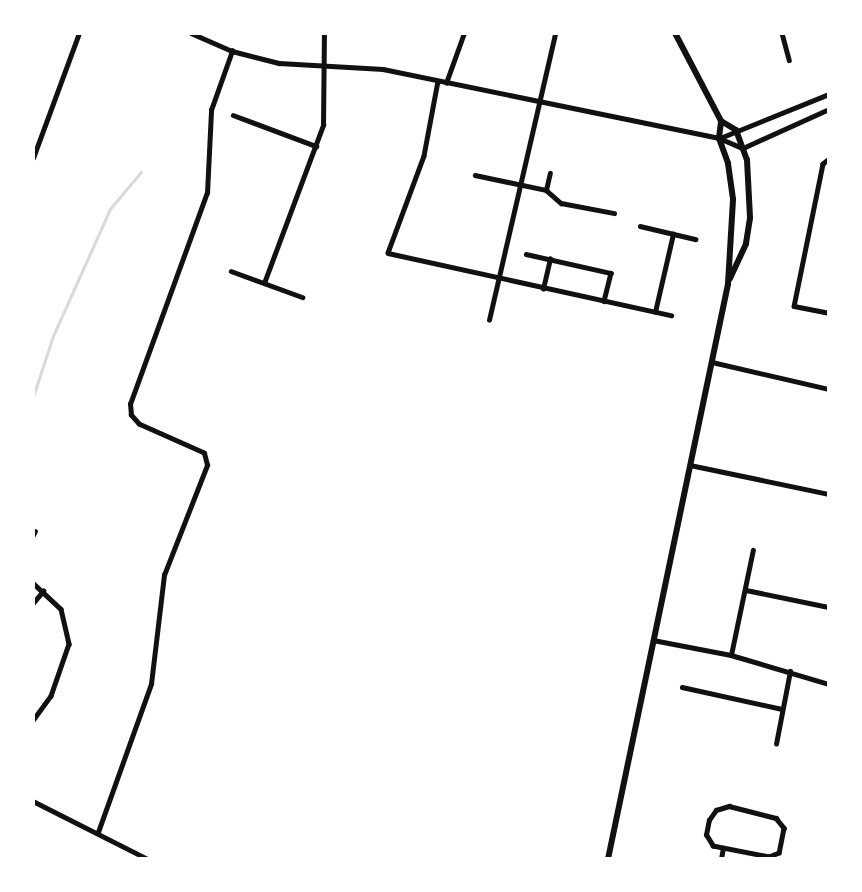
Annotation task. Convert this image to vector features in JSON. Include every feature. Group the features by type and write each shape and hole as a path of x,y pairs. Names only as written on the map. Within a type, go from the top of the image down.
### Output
{"main road":[{"path":"675,33 721,121 736,130 751,182 746,244 728,284"},
{"path":"608,859 728,284 732,182 719,138 721,121"}],"street":[{"path":"33,158 36,142 79,33"},
{"path":"191,33 232,51 279,63 377,68 536,103 719,138 743,148 829,109"},
{"path":"264,283 316,146 326,111 327,67 324,33"},
{"path":"446,83 464,33"},
{"path":"489,320 536,103 555,33"},
{"path":"782,33 789,60"},
{"path":"98,832 151,684 164,575 207,465 204,453 139,424 131,415 134,392 207,193 211,110 232,51"},
{"path":"438,81 424,156 388,253 498,280 671,315"},
{"path":"719,138 829,94"},
{"path":"233,115 316,146"},
{"path":"829,159 823,164 794,306 829,313"},
{"path":"546,190 550,173"},
{"path":"475,175 546,190 561,203 614,213"},
{"path":"640,226 695,239"},
{"path":"656,312 673,234"},
{"path":"526,254 611,273 604,301"},
{"path":"543,289 550,259"},
{"path":"231,271 302,297"},
{"path":"712,362 829,389"},
{"path":"690,465 829,494"},
{"path":"731,655 753,550"},
{"path":"33,583 61,609 69,644 51,696 33,720"},
{"path":"746,590 829,607"},
{"path":"33,603 43,591"},
{"path":"653,640 731,655 829,684"},
{"path":"776,744 790,671"},
{"path":"682,687 782,709"},
{"path":"33,801 148,859"},
{"path":"729,806 776,818 784,828 779,852 769,857 723,848 713,846 706,835 716,810 729,806"},
{"path":"721,859 723,848"}],"waterway":[{"path":"33,397 53,336 110,209 141,172"}]}
